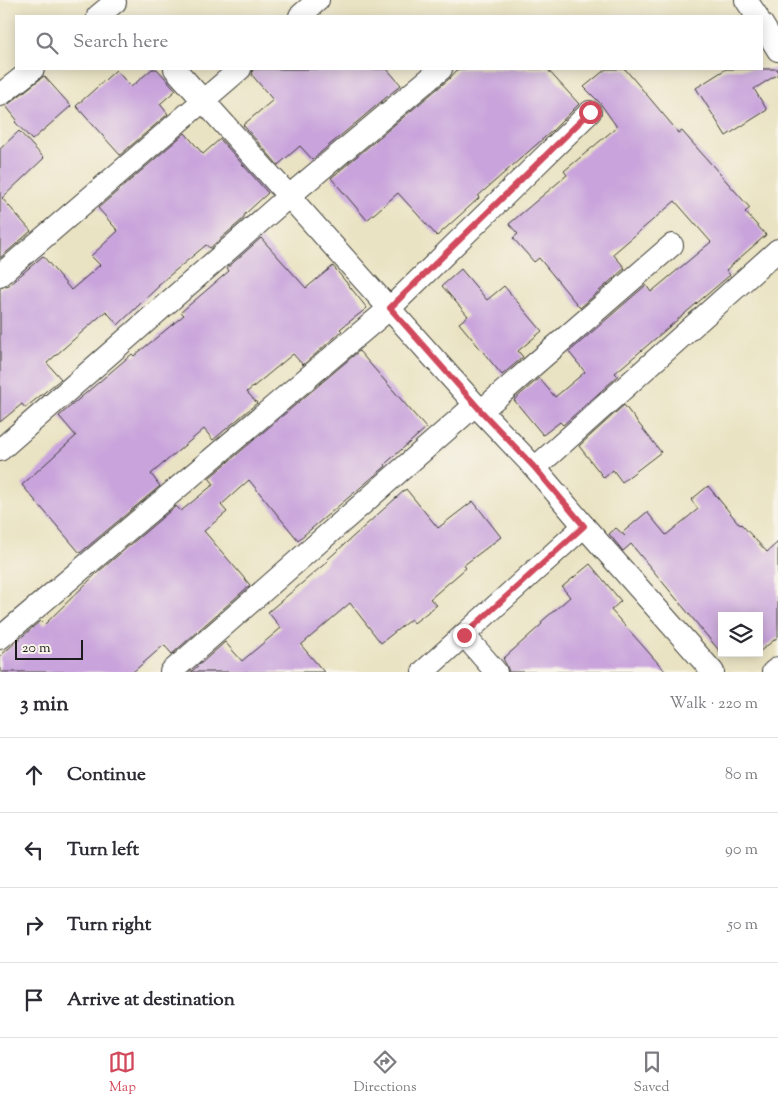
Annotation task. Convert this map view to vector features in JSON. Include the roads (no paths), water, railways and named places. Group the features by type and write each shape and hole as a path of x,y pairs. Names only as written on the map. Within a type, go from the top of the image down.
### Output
{"street":[{"path":"301,15 318,0"},
{"path":"746,0 755,15"},
{"path":"100,15 119,6"},
{"path":"763,26 778,50"},
{"path":"0,95 32,70"},
{"path":"176,70 478,408 535,468 713,672"},
{"path":"0,275 239,70"},
{"path":"0,450 288,197 440,70"},
{"path":"0,638 390,308 590,112"},
{"path":"171,672 478,408 672,245"},
{"path":"535,468 778,250"},
{"path":"423,672 584,526"},
{"path":"464,635 496,672"},
{"path":"773,672 778,668"}]}
